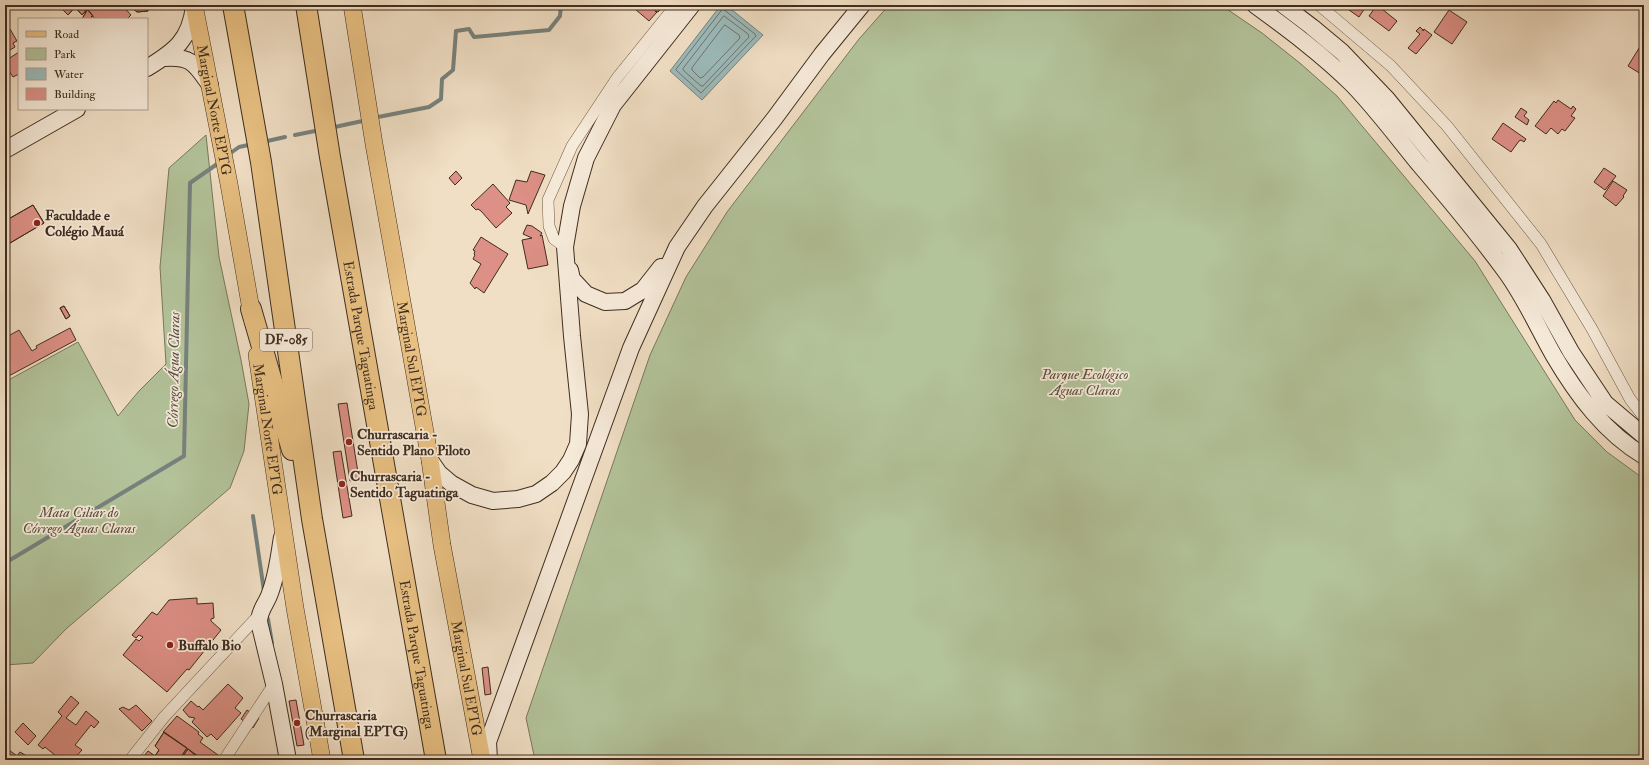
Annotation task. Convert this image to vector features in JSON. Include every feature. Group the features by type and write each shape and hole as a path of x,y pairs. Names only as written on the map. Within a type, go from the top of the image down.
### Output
{"highway":[{"name":"DF-085","path":"233,5 261,162 312,519 354,760"},
{"name":"Estrada Parque Taguatinga","path":"306,5 330,156 436,760"},
{"path":"251,309 312,519"}],"main road":[{"name":"Marginal Norte EPTG","path":"194,5 200,40 211,86 251,309 295,608 322,760"},
{"name":"Marginal Sul EPTG","path":"352,5 374,144 430,460 442,545 482,760"}],"street":[{"path":"148,67 164,58 181,42 192,21 194,5"},
{"path":"676,5 617,78 572,146 548,200 549,226 554,239 565,247 572,279 586,294 605,302 625,301 643,290 677,247 705,206 774,119 822,54 862,5"},
{"path":"430,460 439,473 452,484 472,495 493,501 518,499 536,494 552,483 563,472 578,444 580,414 565,247 572,206 586,158 613,105 692,5"},
{"path":"1255,5 1295,34 1332,66 1373,108 1507,273 1554,356 1573,386 1595,415 1616,435 1644,456"},
{"path":"1283,5 1342,52 1387,99 1509,249 1542,300 1571,352 1605,403 1644,436"},
{"path":"1319,5 1391,66 1442,120 1541,244 1592,328 1630,399 1644,417"},
{"path":"164,58 176,57 185,59 198,68 211,86"},
{"path":"5,150 75,110"},
{"path":"489,760 488,742 632,348 677,247"},
{"path":"130,760 164,717 259,615 270,593 277,568 284,526"},
{"path":"259,615 259,622 274,684 288,760"},
{"path":"224,760 274,684"}],"green space":[{"name":"Parque Ecológico Águas Claras","path":"889,5 1221,5 1262,33 1301,64 1337,96 1475,261 1575,420 1607,452 1644,479 1644,760 535,760 526,718 650,355 686,277 727,212 859,39"},
{"name":"Mata Ciliar do Córrego Águas Claras","path":"206,135 219,257 249,404 244,451 230,488 66,629 33,663 5,665 5,382 78,342 118,416 139,391 166,364 160,267 169,168"}],"water":[{"path":"721,5 726,5 763,35 702,100 670,71"}],"building":[{"path":"58,5 86,5 89,7 82,15 75,7 68,15"},
{"path":"58,5 86,5 89,7 82,15 75,7 68,15"},
{"path":"90,5 88,10 93,16 91,17 92,18 83,18"},
{"path":"90,5 88,10 93,16 91,17 92,18 83,18"},
{"path":"90,5 122,5 131,15 128,18 94,18 88,10"},
{"path":"129,5 147,5 148,11 137,12"},
{"path":"129,5 147,5 148,11 137,12"},
{"path":"638,5 663,6 658,12 655,11 657,12 649,21 635,9"},
{"path":"1342,5 1367,5 1359,17"},
{"path":"1377,5 1397,21 1389,31 1369,16"},
{"path":"1449,10 1467,22 1452,44 1434,32"},
{"path":"1420,27 1423,31 1424,29 1432,35 1416,54 1408,48 1420,34 1416,31"},
{"path":"10,29 17,41 13,43 15,47 5,53 5,31"},
{"path":"1641,45 1644,47 1644,70 1641,74 1628,66"},
{"path":"18,53 18,74 13,77 7,68 5,61"},
{"path":"1558,100 1571,109 1573,106 1576,109 1571,116 1575,118 1565,131 1562,129 1558,134 1551,128 1546,134 1535,126 1554,101 1556,103"},
{"path":"1521,108 1527,112 1524,116 1529,120 1527,125 1515,117"},
{"path":"1503,123 1526,139 1524,142 1521,140 1519,141 1511,152 1492,139"},
{"path":"1604,168 1616,176 1605,190 1594,182"},
{"path":"456,171 462,178 455,185 449,178"},
{"path":"531,171 545,175 528,214 526,205 509,200 516,180 527,182"},
{"path":"1613,181 1627,190 1623,196 1624,197 1616,206 1603,196"},
{"path":"493,184 510,203 506,207 512,213 496,228 481,211 478,209 476,210 471,205"},
{"path":"33,205 44,223 5,246 5,221"},
{"path":"33,205 44,223 5,246 5,221"},
{"path":"527,225 532,226 542,233 540,236 542,235 548,265 528,269 522,240 532,238 523,234"},
{"path":"481,237 508,254 484,293 476,287 475,289 470,283 481,264 473,259 475,251 473,250"},
{"path":"64,306 70,316 66,319 60,308"},
{"path":"64,306 70,316 66,319 60,308"},
{"path":"70,328 76,340 5,378 5,338 19,330 32,351 37,348 36,346"},
{"name":"Churrascaria - Sentido Plano Piloto","path":"347,403 359,479 350,481 338,404"},
{"name":"Churrascaria - Sentido Taguatinga","path":"341,451 352,516 343,518 333,452"},
{"name":"Buffalo Bio","path":"197,598 197,604 213,603 214,618 211,619 211,621 221,630 189,670 187,669 167,692 123,655 136,639 139,641 143,637 139,635 136,638 132,635 152,612 157,615 169,600"},
{"path":"488,667 491,694 485,695 482,668"},
{"path":"228,684 243,698 235,708 241,713 217,740 211,734 207,737 192,722 195,718 189,717 183,710 191,701 203,710"},
{"path":"71,696 79,703 66,718 76,725 86,711 99,722 94,728 91,725 75,745 82,750 73,760 61,760 45,747 43,749 38,745 62,716 58,712"},
{"name":"Churrascaria (Marginal EPTG)","path":"296,700 304,745 297,746 289,701"},
{"path":"136,705 152,721 142,731 119,709 123,707 129,710"},
{"path":"247,710 259,718 253,728 241,719"},
{"path":"177,716 199,732 198,734 203,738 200,742 218,755 214,760 204,760 163,732"},
{"path":"23,723 36,736 28,745 15,732"},
{"path":"164,732 187,748 179,760 161,760 155,756 159,750 155,746"},
{"path":"164,732 187,748 179,760 161,760 155,756 159,750 155,746"},
{"path":"5,747 17,756 20,752 30,758 28,760 5,760"},
{"path":"188,749 194,754 204,760 180,760"},
{"path":"188,749 194,754 204,760 180,760"},
{"path":"148,751 155,756 161,760 141,760"}],"waterway":[{"path":"373,118 429,107 441,99 442,79 453,70 456,31 469,29 474,37 549,30 560,16 561,5"},
{"name":"Córrego Água Claras","path":"330,128 367,120"},
{"name":"Córrego Água Claras","path":"295,135 320,130"},
{"name":"Córrego Água Claras","path":"263,142 285,137"},
{"name":"Córrego Água Claras","path":"228,155 239,147 253,144"},
{"name":"Córrego Água Claras","path":"5,563 184,456 190,183 220,162"},
{"path":"253,516 264,591"},
{"path":"268,619 272,643"}],"place":[{"name":"Faculdade e Colégio Mauá","path":"37,223"},
{"name":"Churrascaria - Sentido Plano Piloto","path":"349,442"},
{"name":"Churrascaria - Sentido Taguatinga","path":"342,484"},
{"name":"Buffalo Bio","path":"170,645"},
{"name":"Churrascaria (Marginal EPTG)","path":"297,723"}]}
